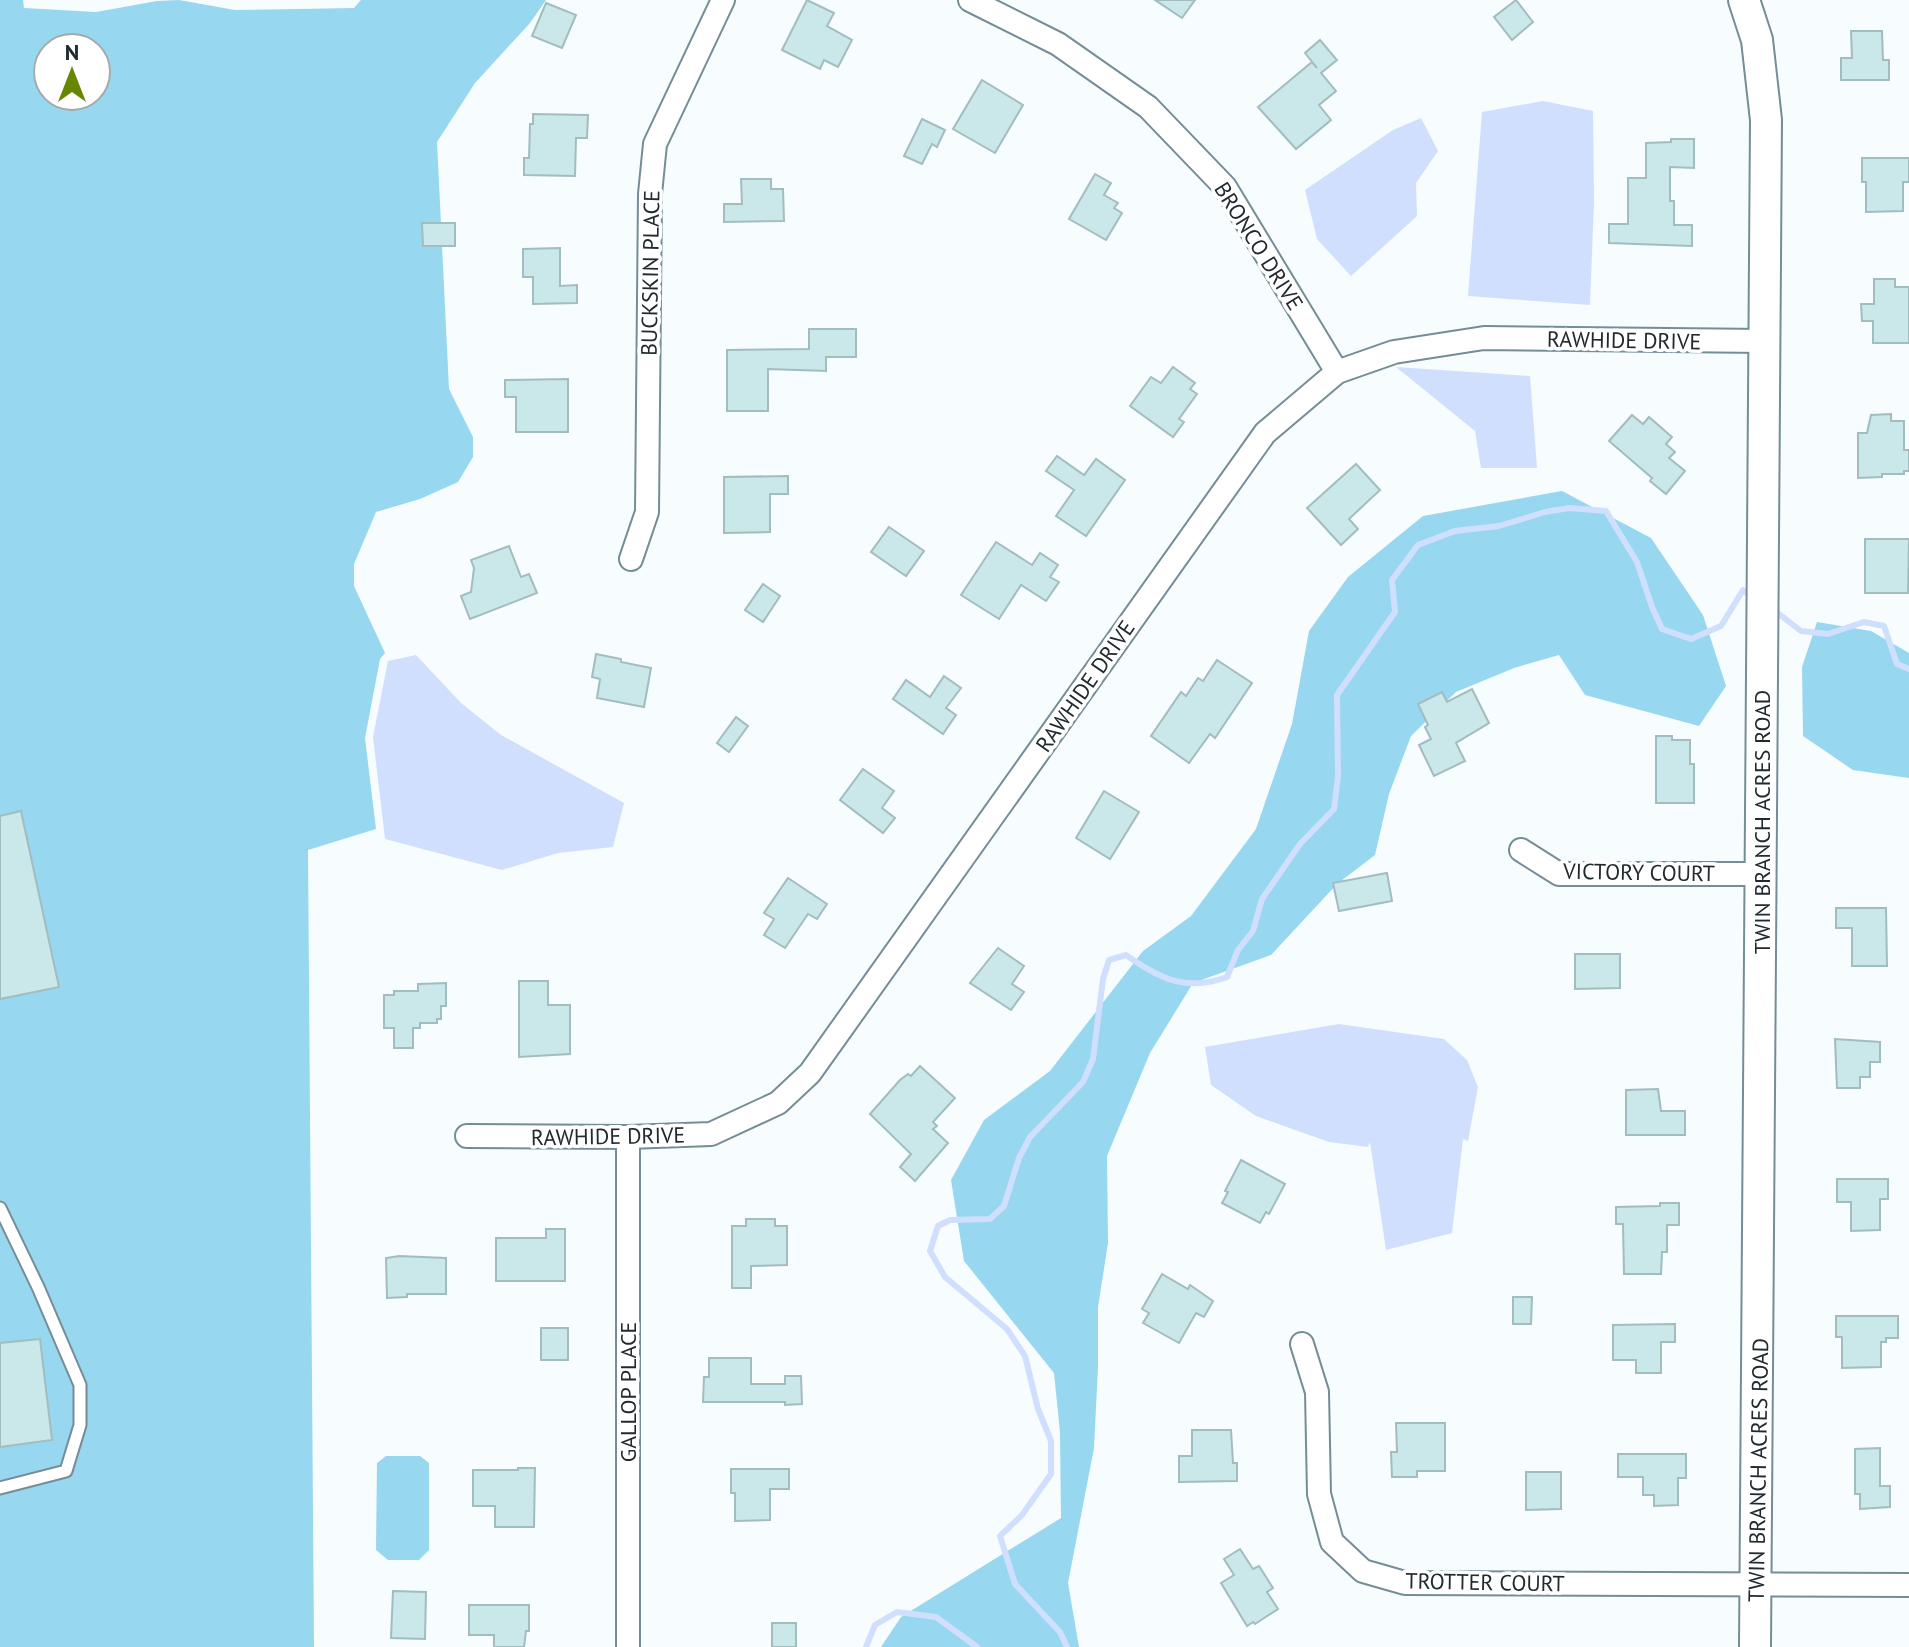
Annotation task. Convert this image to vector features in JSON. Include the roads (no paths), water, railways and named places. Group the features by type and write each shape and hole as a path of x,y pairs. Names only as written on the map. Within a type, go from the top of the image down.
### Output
{"street":[{"name":"BUCKSKIN PLACE","path":"631,559 647,512 650,194 655,144 723,0"},
{"name":"BRONCO DRIVE","path":"970,0 1058,44 1148,107 1225,187 1337,372"},
{"name":"TWIN BRANCH ACRES ROAD","path":"1744,0 1757,40 1766,120 1755,1647"},
{"name":"RAWHIDE DRIVE","path":"467,1136 711,1134 778,1103 810,1073 1265,433 1337,372 1394,352 1484,338 1765,341"},
{"name":"VICTORY COURT","path":"1521,850 1559,874 1762,874"},
{"name":"GALLOP PLACE","path":"628,1137 628,1647"},
{"name":"TROTTER COURT","path":"1302,1344 1317,1392 1319,1494 1332,1542 1363,1571 1405,1583 1909,1585"}],"lane":[{"path":"0,1208 80,1385 80,1425 66,1471 0,1488"}],"waterway":[{"path":"1067,1647 1060,1632 1015,1584 1000,1536 1022,1515 1051,1474 1051,1441 1038,1409 1025,1356 1007,1329 945,1277 930,1251 938,1226 950,1220 990,1219 1004,1206 1019,1158 1030,1137 1083,1082 1093,1059 1103,979 1109,960 1126,955 1150,971 1186,983 1227,977 1238,950 1253,931 1262,899 1300,844 1334,809 1338,776 1337,695 1395,612 1392,580 1418,545 1455,531 1499,526 1545,512 1569,508 1606,511 1637,562 1662,629 1691,639 1721,626 1743,590 1748,594"},
{"path":"1779,614 1801,631 1828,634 1864,622 1884,626 1897,664 1909,669"},
{"path":"866,1647 875,1625 897,1612 936,1617 977,1647"}]}
